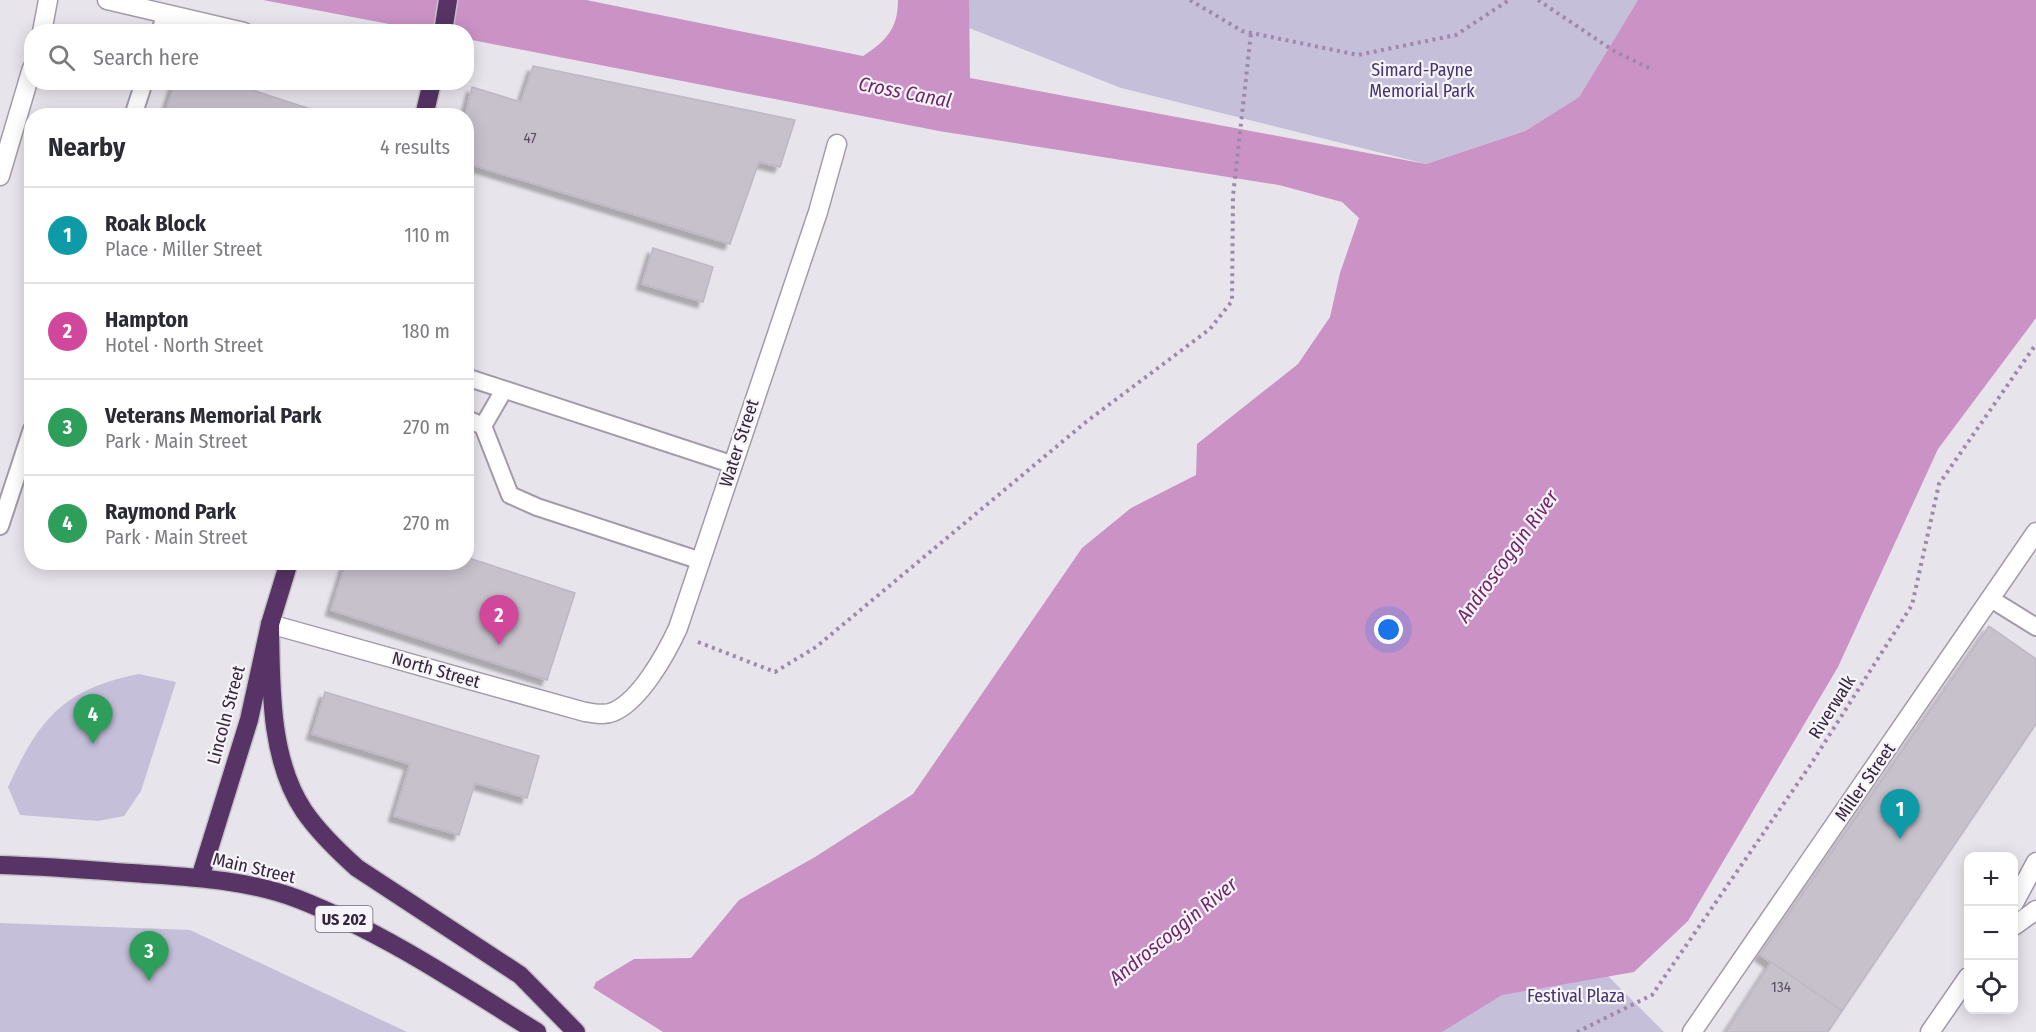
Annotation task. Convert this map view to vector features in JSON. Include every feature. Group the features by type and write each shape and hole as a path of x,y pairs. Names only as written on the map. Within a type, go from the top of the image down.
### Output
{"highway":[{"path":"444,24 448,0"},
{"path":"426,108 430,90"},
{"name":"Lincoln Street","path":"200,878 249,720 270,624 287,570"},
{"path":"270,624 271,696 276,733 290,783 303,810 333,847 357,868 520,975 576,1032"},
{"name":"Main Street","path":"0,865 200,878 262,888 297,899 364,929 537,1032"}],"street":[{"path":"44,24 48,0"},
{"path":"107,0 163,23"},
{"path":"0,176 25,90"},
{"name":"Water Street","path":"602,714 613,712 627,702 649,678 675,633 701,561 730,464 818,212 837,144"},
{"name":"Miller Street","path":"1692,1032 2036,532"},
{"name":"North Street","path":"270,624 602,714"},
{"path":"2018,894 2036,862"},
{"path":"2018,923 2036,910"},
{"path":"1930,1032 1964,983"}],"lane":[{"path":"136,108 141,90"},
{"path":"474,380 730,464"},
{"path":"483,426 504,390"},
{"path":"474,422 483,426 510,495 537,507 701,561"},
{"path":"0,526 24,453"},
{"path":"1991,599 2036,627"}],"path":[{"path":"1190,0 1242,31 1358,55 1456,35 1509,0"},
{"path":"1538,0 1614,51 1653,70"},
{"path":"675,633 775,672 816,647 1086,422 1210,329 1232,302 1233,196 1251,33"},
{"name":"Riverwalk","path":"1577,1032 1652,995 1811,764 1912,605 1939,484 2036,344"}],"green space":[{"name":"Simard-Payne Memorial Park","path":"969,0 1638,0 1579,97 1525,131 1426,164 1121,88 969,28"},
{"path":"139,674 176,682 141,791 124,816 98,821 20,815 8,787 19,763 43,725 72,698 113,680"},
{"path":"0,923 190,930 407,1032 0,1032"},
{"name":"Festival Plaza","path":"1587,955 1664,1032 1428,1032 1436,1013"}],"water":[{"path":"263,0 586,0 863,56 878,45 893,27 898,0 969,0 970,78 1426,164 1525,131 1579,97 1638,0 2036,0 2036,318 1938,449 1838,667 1688,921 1634,972 1502,995 1442,1032 573,1032 596,982 634,959 691,958 739,900 815,857 913,794 1082,548 1131,508 1196,475 1197,444 1298,364 1330,317 1340,273 1359,218 1342,202 1279,185 939,131 474,40 474,24 389,24"}],"pier":[{"path":"590,986 663,1032 570,1032"}],"building":[{"path":"533,66 795,120 780,167 759,162 730,244 474,165 474,108 467,108 471,90 474,88 521,102"},
{"path":"172,90 252,90 308,108 167,108"},
{"path":"653,248 713,267 703,302 642,284"},
{"path":"474,560 575,593 547,680 331,610 344,570 474,570"},
{"path":"1989,626 2036,659 2036,724 1842,1011 1760,955"},
{"path":"325,692 539,756 527,798 475,783 459,835 394,816 410,764 312,734"},
{"path":"1771,962 1842,1011 1828,1032 1726,1032"}],"place":[{"name":"Hampton","path":"499,645"},
{"name":"Raymond Park","path":"93,744"},
{"name":"Roak Block","path":"1900,839"},
{"name":"Veterans Memorial Park","path":"149,981"}],"water label":[{"name":"Cross Canal","path":"905,92"},
{"name":"Androscoggin River","path":"1507,556"},
{"name":"Androscoggin River","path":"1173,931"}]}
